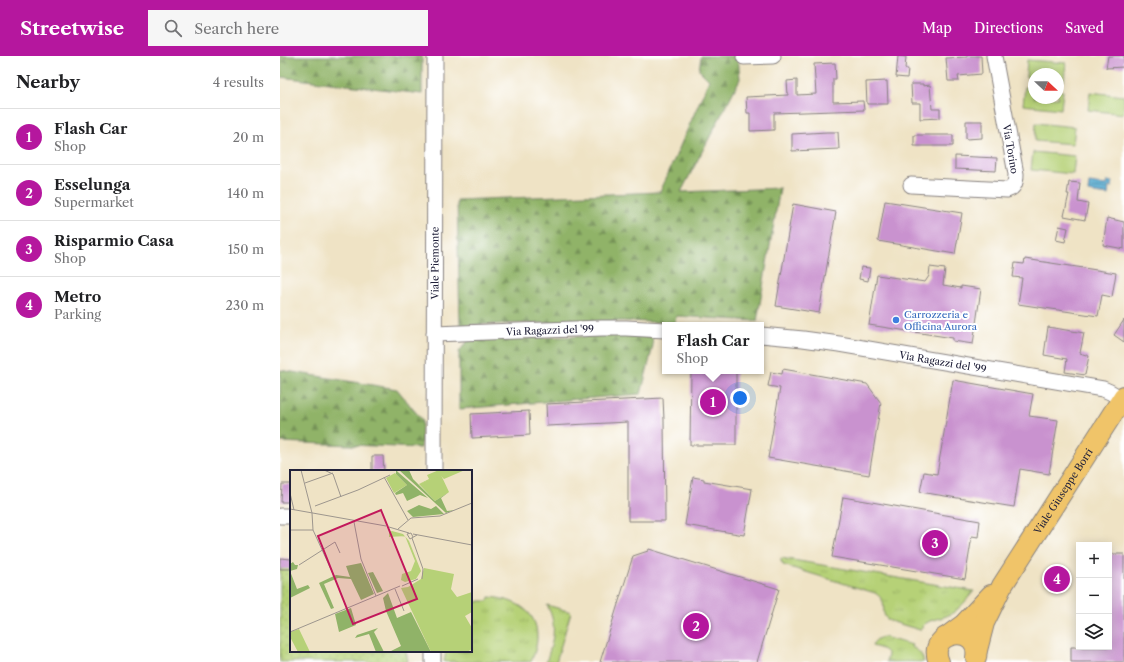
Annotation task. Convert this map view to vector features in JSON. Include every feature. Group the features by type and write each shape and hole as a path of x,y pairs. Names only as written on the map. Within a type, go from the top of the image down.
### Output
{"main road":[{"name":"Viale Giuseppe Borri","path":"976,656 984,623 1002,586 1123,398"},
{"name":"Viale Giuseppe Borri","path":"938,661 938,649 943,640 964,624 1002,586"},
{"name":"Viale Giuseppe Borri","path":"949,635 959,634 970,638 973,642 976,656"}],"street":[{"name":"Viale Piemonte","path":"434,470 435,56"},
{"path":"744,57 773,56"},
{"name":"Via Torino","path":"911,185 1007,190 1014,187 1016,174 994,56"},
{"name":"Via Ragazzi del '99","path":"434,334 602,328 662,330"},
{"name":"Via Ragazzi del '99","path":"764,335 839,344 1103,389 1123,398"}],"green space":[{"path":"280,56 422,56 422,94 280,77"},
{"path":"701,56 738,56 740,79 681,192 780,188 757,321 676,316 675,322 623,321 460,325 457,200 660,192 709,80 699,70"},
{"path":"1027,60 1066,63 1064,81 1064,68 1028,68 1028,77 1026,77"},
{"path":"1025,87 1028,87 1028,104 1062,104 1061,109 1023,105"},
{"path":"1090,92 1124,96 1124,114 1088,110"},
{"path":"1036,123 1075,127 1073,144 1035,141"},
{"path":"1033,152 1075,156 1073,174 1031,170"},
{"path":"622,335 652,337 653,346 641,394 459,409 459,352 468,340"},
{"path":"280,370 397,389 422,420 421,448 280,442"},
{"path":"781,558 974,591 954,612 926,623 920,630 890,621 886,618 884,615 882,601 875,593 783,565"},
{"path":"280,568 290,568 290,652 406,652 408,662 280,662"},
{"path":"489,597 507,600 522,607 529,613 536,628 537,641 531,662 444,662 446,652 472,652 472,604 480,601 488,601"},
{"path":"547,605 571,612 556,662 546,662 551,647 553,634 552,620"},
{"path":"884,637 912,645 911,647 920,653 924,662 886,662 888,655 887,653 872,646 876,640"}],"water":[{"path":"1108,181 1112,182 1112,187 1109,187 1108,195 1088,192 1089,183 1107,185"}],"building":[{"path":"898,56 906,57 905,69 908,69 907,78 896,77"},
{"path":"981,56 982,74 958,76 959,81 948,81 946,58"},
{"path":"1108,56 1124,56 1124,67 1106,68"},
{"path":"835,63 836,79 833,79 833,102 863,101 864,110 774,113 774,130 750,131 750,113 747,113 746,97 788,95 787,81 797,80 797,95 816,94 814,64"},
{"path":"887,81 888,104 867,104 866,82"},
{"path":"911,84 923,84 923,86 930,85 932,109 940,109 940,118 920,119 920,103 912,103"},
{"path":"966,121 982,121 982,138 966,139"},
{"path":"838,132 839,149 792,151 792,134"},
{"path":"914,135 953,135 953,146 914,146"},
{"path":"955,156 997,158 996,171 955,169"},
{"path":"1069,182 1080,183 1078,202 1088,204 1085,220 1064,216 1069,194 1067,194"},
{"path":"885,201 962,213 955,254 878,241"},
{"path":"793,204 836,212 819,313 776,306"},
{"path":"1107,218 1124,222 1124,249 1103,245"},
{"path":"1059,226 1068,228 1065,242 1056,240"},
{"path":"1025,259 1116,273 1112,297 1102,295 1098,316 1018,304 1022,278 1013,277 1015,263 1024,264"},
{"path":"861,267 870,268 868,281 859,279"},
{"path":"930,267 945,269 943,285 981,289 973,344 953,341 953,338 869,325 877,275 925,282 929,276"},
{"path":"1124,320 1124,342 1114,335"},
{"path":"1048,327 1084,333 1080,353 1089,356 1085,375 1065,372 1067,359 1044,355"},
{"path":"783,369 867,384 881,403 869,475 768,458 780,388 768,386 771,372 782,374"},
{"path":"691,374 736,374 736,445 690,445"},
{"path":"953,380 1033,394 1029,416 1058,420 1049,474 1020,469 1014,507 920,492 924,472 937,474"},
{"path":"663,398 665,521 628,521 628,422 547,426 546,404"},
{"path":"529,411 530,435 472,438 471,414"},
{"path":"372,456 383,456 384,470 372,470"},
{"path":"693,477 704,479 704,481 752,489 744,535 685,525"},
{"path":"282,484 290,484 290,502 281,502"},
{"path":"843,497 980,521 978,537 972,536 965,579 832,557"},
{"path":"649,549 779,589 757,662 600,662 633,556 648,551"},
{"path":"1112,554 1124,554 1124,662 1071,662 1071,647 1076,647 1076,650 1112,650"},
{"path":"280,558 290,559 290,569 280,569"}],"place":[{"name":"Carrozzeria e Officina Aurora","path":"896,320"},
{"name":"Flash Car","path":"713,402"},
{"name":"Risparmio Casa","path":"935,543"},
{"name":"Metro","path":"1057,579"},
{"name":"Esselunga","path":"696,626"}]}
